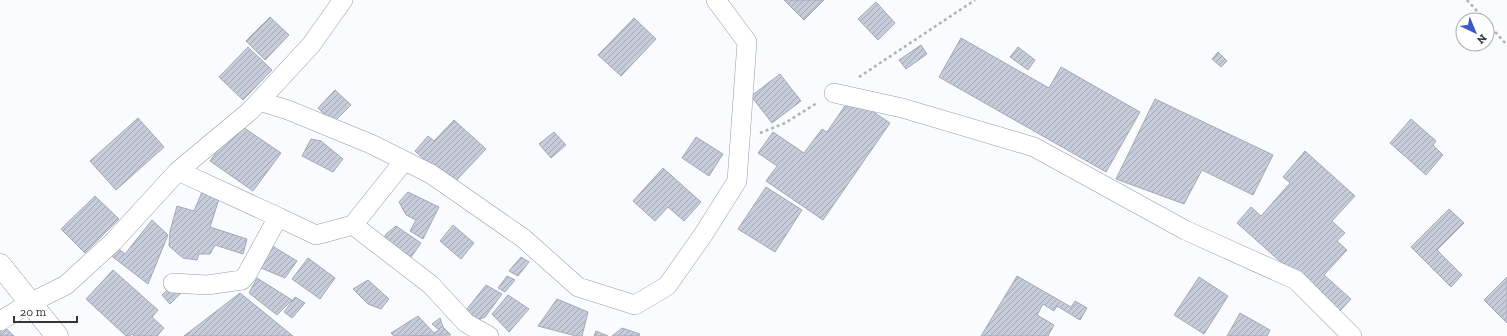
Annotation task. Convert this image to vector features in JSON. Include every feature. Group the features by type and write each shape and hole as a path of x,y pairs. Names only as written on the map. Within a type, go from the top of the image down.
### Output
{"street":[{"path":"0,321 30,303 66,286 113,242 178,171 250,111 311,45 343,0"},
{"path":"259,100 288,110 371,144 430,174 523,238 578,287 635,305 667,286 704,235 737,181 747,42 716,0"},
{"path":"834,93 902,108 1034,147 1185,230 1296,280 1352,336"},
{"path":"178,171 316,235 353,225 404,161"},
{"path":"173,283 207,285 242,280 247,274 278,217"},
{"path":"353,225 432,285 466,323 488,336"},
{"path":"0,265 57,336"}],"path":[{"path":"740,141 785,123 834,93 975,0"},
{"path":"1467,0 1478,12"},
{"path":"1495,32 1507,45"}],"building":[{"path":"784,0 824,0 804,20"},
{"path":"876,2 895,23 878,40 858,19"},
{"path":"270,17 289,35 265,60 246,41"},
{"path":"634,18 656,39 621,76 598,55"},
{"path":"961,38 1049,88 1061,67 1140,112 1106,172 939,77"},
{"path":"921,45 927,54 906,69 899,60"},
{"path":"248,47 272,70 243,100 219,77"},
{"path":"1018,47 1035,60 1028,70 1010,57"},
{"path":"1218,52 1227,61 1221,67 1212,59"},
{"path":"780,74 801,101 772,123 751,96"},
{"path":"335,90 351,105 333,123 318,108"},
{"path":"851,97 890,123 823,220 766,181 777,166 758,153 773,132 804,153 822,129 827,132"},
{"path":"1155,99 1273,155 1253,195 1202,170 1184,204 1116,179"},
{"path":"138,118 164,147 116,190 90,161"},
{"path":"1411,119 1436,141 1433,145 1443,155 1426,175 1390,143"},
{"path":"454,120 486,149 452,185 415,151 428,136 434,141"},
{"path":"237,123 281,153 253,191 210,161"},
{"path":"554,132 566,145 551,158 539,144"},
{"path":"696,137 723,154 709,176 682,158"},
{"path":"311,139 321,141 343,159 333,172 302,156"},
{"path":"1305,151 1355,196 1332,221 1345,233 1337,241 1347,250 1324,275 1351,299 1338,313 1237,223 1251,207 1261,216 1290,183 1283,177"},
{"path":"663,168 701,202 684,221 668,207 655,221 633,201"},
{"path":"766,187 802,210 775,252 738,229"},
{"path":"202,192 219,199 210,227 247,239 243,254 215,245 210,254 199,254 197,260 183,258 169,246 170,231 177,206 194,211"},
{"path":"408,192 439,207 423,239 410,231 416,220 406,215 399,202"},
{"path":"95,196 119,219 85,253 61,229"},
{"path":"1449,209 1464,223 1437,250 1462,275 1451,287 1411,247"},
{"path":"152,220 168,235 148,284 109,254 115,246 125,254"},
{"path":"453,225 474,243 461,259 440,241"},
{"path":"396,226 421,243 407,263 381,243 386,234"},
{"path":"271,245 297,261 285,278 261,268"},
{"path":"521,257 529,262 518,276 509,271"},
{"path":"308,258 335,278 320,299 292,279"},
{"path":"113,270 158,310 152,317 164,328 157,336 134,336 132,334 130,336 126,336 86,299"},
{"path":"507,276 515,280 505,292 498,288"},
{"path":"1017,276 1071,307 1075,301 1087,308 1080,320 1057,306 1054,311 1043,304 1037,315 1054,325 1048,336 981,336"},
{"path":"1199,277 1228,296 1204,334 1174,315"},
{"path":"1507,277 1507,323 1484,300"},
{"path":"257,278 292,300 277,315 249,293"},
{"path":"368,280 389,299 381,309 368,304 353,289"},
{"path":"173,284 181,293 170,304 162,295"},
{"path":"486,285 502,294 485,317 480,319 481,325 463,314"},
{"path":"240,293 293,336 184,336"},
{"path":"508,295 529,309 509,332 492,314"},
{"path":"295,297 305,303 292,318 284,312"},
{"path":"557,299 588,312 582,336 576,336 538,326"},
{"path":"1240,313 1270,330 1267,336 1227,336"},
{"path":"418,316 434,333 439,330 432,324 440,318 443,327 451,335 394,336 391,333"},
{"path":"0,323 14,336 0,336"},
{"path":"622,328 640,334 639,336 612,336"},
{"path":"596,331 608,336 594,336"}]}
